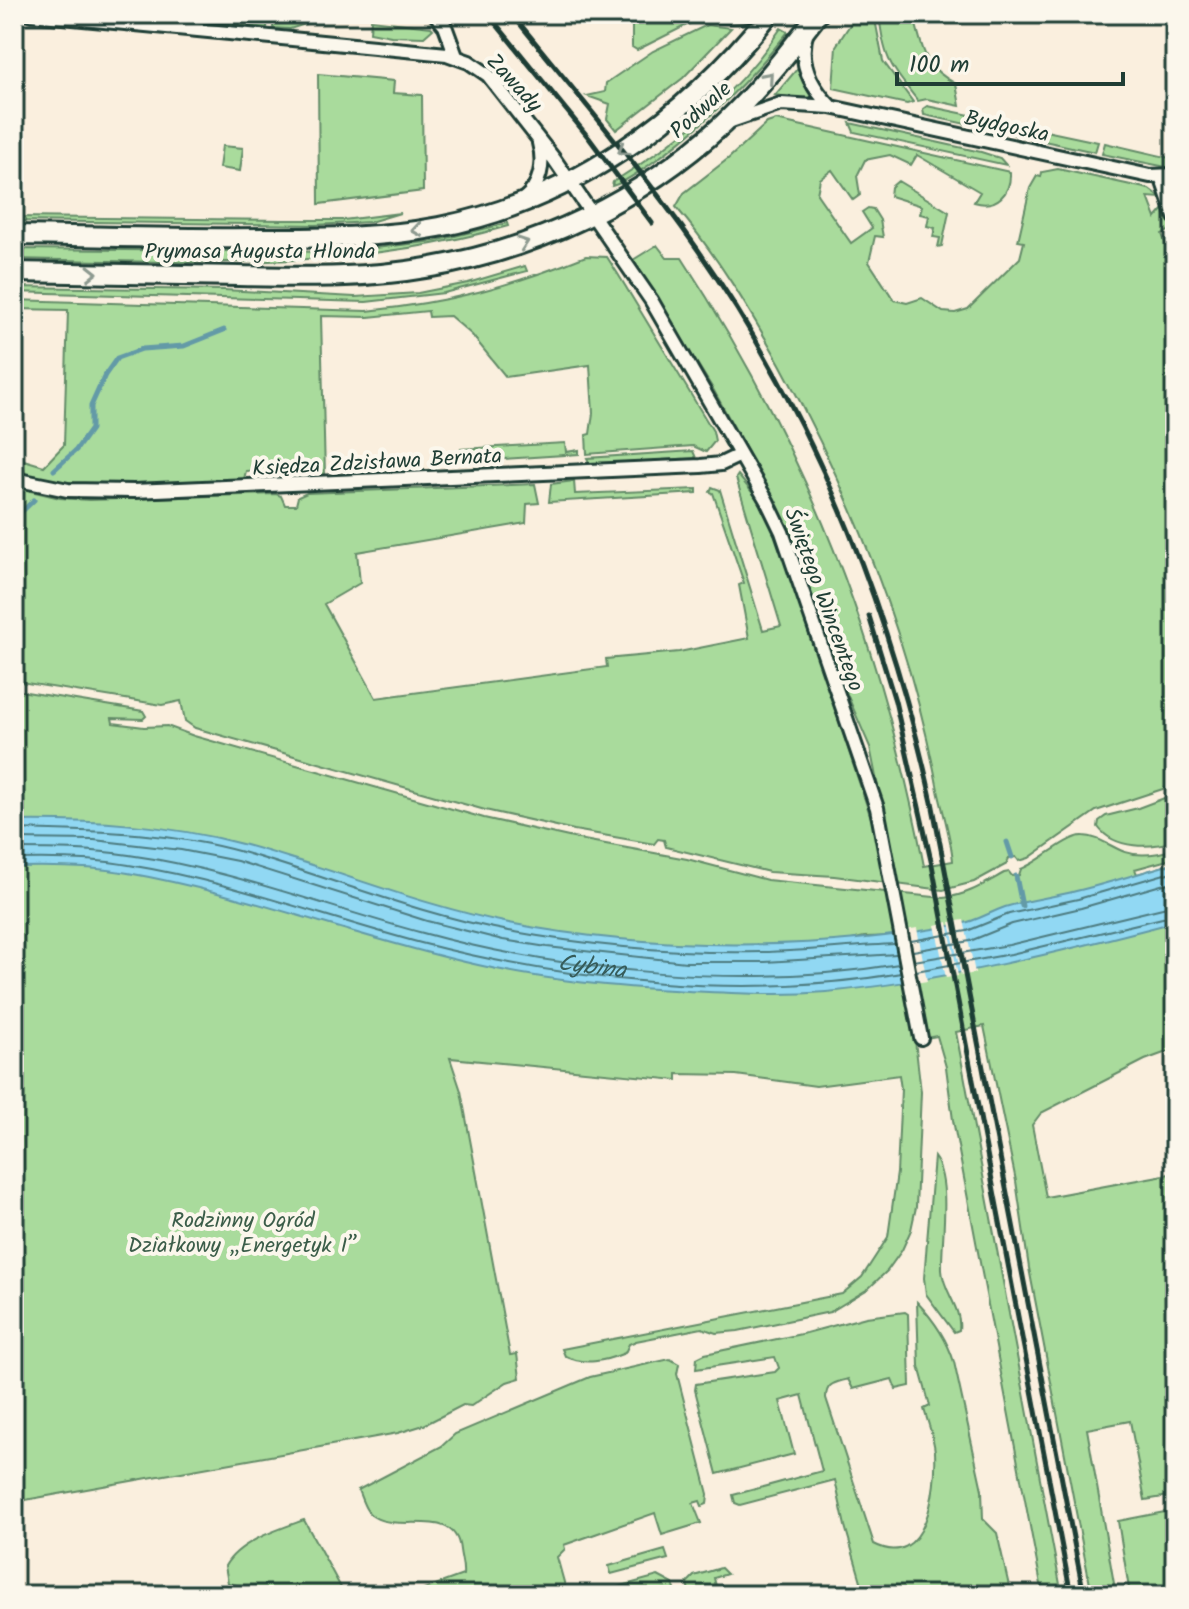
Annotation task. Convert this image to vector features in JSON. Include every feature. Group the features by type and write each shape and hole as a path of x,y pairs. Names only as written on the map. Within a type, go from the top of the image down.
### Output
{"main road":[{"name":"Podwale","path":"569,181 629,146 674,114 731,60 769,14"},
{"name":"Podwale","path":"593,215 660,175 722,125 768,78 814,19"},
{"name":"Prymasa Augusta Hlonda","path":"14,235 223,238 371,236 442,226 513,206 569,181"},
{"name":"Prymasa Augusta Hlonda","path":"14,272 290,277 396,273 493,253 593,215"}],"street":[{"name":"Zawady","path":"31,14 456,56 488,75 593,215"},
{"path":"435,14 445,26 456,56"},
{"path":"814,19 805,39 806,68 812,85 831,107"},
{"name":"Bydgoska","path":"722,125 781,104 831,107 1150,176 1168,176"},
{"name":"Zawady","path":"513,206 529,195 539,177 542,162 537,137"},
{"path":"1168,176 1175,217"},
{"name":"Świętego Wincentego","path":"593,215 659,313 782,532 877,808 921,1038"},
{"name":"Księdza Zdzisława Bernata","path":"14,479 68,490 134,491 701,466 725,463 740,455"}],"green space":[{"path":"195,14 268,14 267,28 194,20"},
{"path":"274,14 303,14 305,24 290,29 273,28"},
{"path":"632,14 675,14 695,21 637,50 632,47"},
{"path":"857,14 874,14 883,61 913,102 907,104 833,88 836,46"},
{"path":"879,14 913,14 930,63 956,84 960,106 927,99 918,101 890,61 883,42"},
{"path":"371,20 433,29 424,37 391,36 370,32"},
{"path":"707,25 731,28 683,78 616,130 607,119 610,104 587,96 605,92 606,83 653,51"},
{"path":"781,28 788,32 723,103 669,150 631,177 612,186 613,182 661,150 706,114 746,74"},
{"path":"797,69 813,101 775,95"},
{"path":"318,74 394,81 393,93 422,95 423,191 319,204"},
{"path":"927,106 1098,142 1095,152 924,115 923,109"},
{"path":"776,120 1010,172 1008,187 1001,198 982,204 974,202 980,192 917,155 911,165 890,155 865,160 857,176 860,195 853,200 832,170 820,179 817,194 851,243 872,228 862,212 873,209 880,220 883,237 875,236 869,262 894,300 907,303 922,298 943,312 955,313 968,309 1020,258 1024,242 1018,241 1030,188 1042,172 1058,169 1149,189 1161,198 1148,197 1156,218 1165,208 1173,229 1162,234 1175,269 1175,785 1096,811 1029,858 1019,861 1016,857 1009,858 1007,864 974,882 943,890 834,876 769,872 666,847 664,840 658,839 654,844 485,810 195,728 185,721 181,701 162,705 14,681 14,487 60,498 89,500 276,494 281,496 285,505 296,505 298,497 307,493 535,484 539,503 527,504 526,523 357,552 360,583 324,604 376,698 607,667 606,659 679,652 749,638 739,585 744,583 713,493 710,492 712,487 720,490 763,630 781,626 736,478 738,475 760,502 779,541 872,821 880,842 889,842 870,747 833,662 781,513 713,389 633,260 657,245 667,258 682,258 767,403 834,550 861,625 906,783 924,866 953,861 912,679 855,518 807,414 768,343 719,263 676,207 684,193 767,123"},
{"path":"850,123 981,152 1000,158 1006,165 854,132"},
{"path":"1105,143 1170,158 1171,168 1102,154"},
{"path":"222,146 243,148 240,171 219,168"},
{"path":"898,181 949,212 942,246 938,247 940,238 933,237 935,228 927,226 929,216 920,214 922,206 890,196 891,187"},
{"path":"400,213 370,222 315,225 14,221 14,217 343,220"},
{"path":"507,223 508,226 448,241 325,258 201,262 14,259 14,249 341,252 435,241"},
{"path":"586,256 607,257 618,274 713,431 715,441 706,452 693,446 587,454 586,435 590,434 593,413 590,365 506,377 472,335 450,316 429,317 428,311 368,317 321,316 325,475 265,478 261,470 246,471 244,479 106,485 25,474 23,466 17,464 14,469 14,457 44,466 64,445 68,310 14,309 14,300 367,311 479,292"},
{"path":"525,266 527,271 444,293 366,302 14,292 14,287 224,290 355,297 418,293 468,283"},
{"path":"565,443 566,452 579,450 579,454 438,461 461,458 461,449"},
{"path":"693,451 696,458 590,464 587,458"},
{"path":"574,481 575,494 697,489 697,493 549,502 551,484"},
{"path":"14,690 143,711 146,716 143,719 112,718 113,723 167,726 484,818 687,859 767,880 953,897 1004,873 1019,875 1021,869 1069,840 1083,836 1131,854 1175,849 1175,858 1135,869 1137,874 1175,863 1175,890 898,936 864,937 715,973 14,828"},
{"path":"1175,794 1175,841 1134,845 1114,840 1098,827 1099,821 1106,816"},
{"name":"Rodzinny Ogród Działkowy „Energetyk I”","path":"14,840 550,971 1175,909 1175,1049 1145,1060 1041,1113 1032,1125 1046,1197 1175,1173 1175,1495 1145,1500 1130,1421 1087,1429 1116,1595 1092,1595 1029,1268 1016,1181 984,1026 956,1032 1062,1595 1043,1595 953,1120 946,1067 937,1036 915,1040 921,1092 916,1207 902,1250 887,1271 868,1289 830,1312 738,1331 716,1333 702,1328 636,1341 629,1344 625,1353 595,1361 572,1359 565,1356 562,1349 842,1294 862,1277 888,1237 897,1173 899,1075 816,1086 736,1075 677,1074 677,1080 450,1058 461,1091 510,1355 517,1354 520,1378 507,1382 471,1406 463,1405 424,1425 398,1433 14,1502"},
{"path":"934,1157 943,1180 942,1270 959,1322 959,1330 954,1332 926,1294 924,1278"},
{"path":"917,1302 939,1330 954,1362 982,1490 983,1519 997,1533 1011,1595 865,1595 835,1480 740,1505 735,1503 733,1495 822,1471 802,1395 780,1401 794,1454 717,1474 696,1384 775,1372 779,1368 775,1357 696,1369 697,1358 866,1317 905,1312 908,1314 910,1386 896,1389 892,1379 853,1389 848,1379 830,1386 826,1398 874,1544 892,1550 906,1546 917,1536 925,1522 931,1504 935,1467 933,1441 924,1409 930,1406 919,1366"},
{"path":"670,1359 679,1364 677,1374 708,1494 707,1504 702,1506 700,1501 693,1503 701,1523 662,1535 655,1513 564,1545 565,1549 557,1557 565,1586 557,1595 428,1595 424,1589 463,1575 456,1537 438,1524 385,1521 371,1515 364,1505 358,1490 442,1446 455,1434 590,1377"},
{"path":"1175,1510 1175,1595 1130,1595 1118,1521"},
{"path":"304,1520 345,1595 256,1595 249,1588 228,1583 225,1566 231,1557 260,1537"},
{"path":"665,1550 668,1559 611,1574 609,1566"},
{"path":"721,1568 727,1574 714,1578 718,1595 704,1595 702,1588 689,1591 687,1583 694,1576"},
{"path":"658,1576 673,1584 677,1595 667,1595 665,1589 644,1595 621,1595 618,1587"}],"water":[{"name":"Cybina","path":"14,821 129,825 214,837 475,915 563,932 620,939 677,943 793,943 906,933 966,923 1005,907 1088,888 1175,863 1175,922 958,973 826,992 739,993 609,985 478,965 390,943 260,904 128,873 71,867 14,867"}],"pier":[{"path":"964,920 975,973 961,976 950,922"},
{"path":"948,922 958,976 946,978 935,925"},
{"path":"917,928 927,981 904,985 894,932"}],"waterway":[{"path":"54,470 76,450 91,429 91,406 105,375 117,358 142,349 184,346 224,330"},
{"path":"14,519 34,500"},
{"path":"1007,842 1012,857"},
{"path":"1016,876 1022,906"}],"tram line":[{"path":"681,14 729,24 753,22 777,14"}],"railway":[{"path":"488,14 589,138 652,223"},
{"path":"512,14 652,187 738,311 776,376 810,444 869,583 893,655 932,802 1084,1595"},
{"path":"869,616 895,701 932,865 1071,1595"}]}
